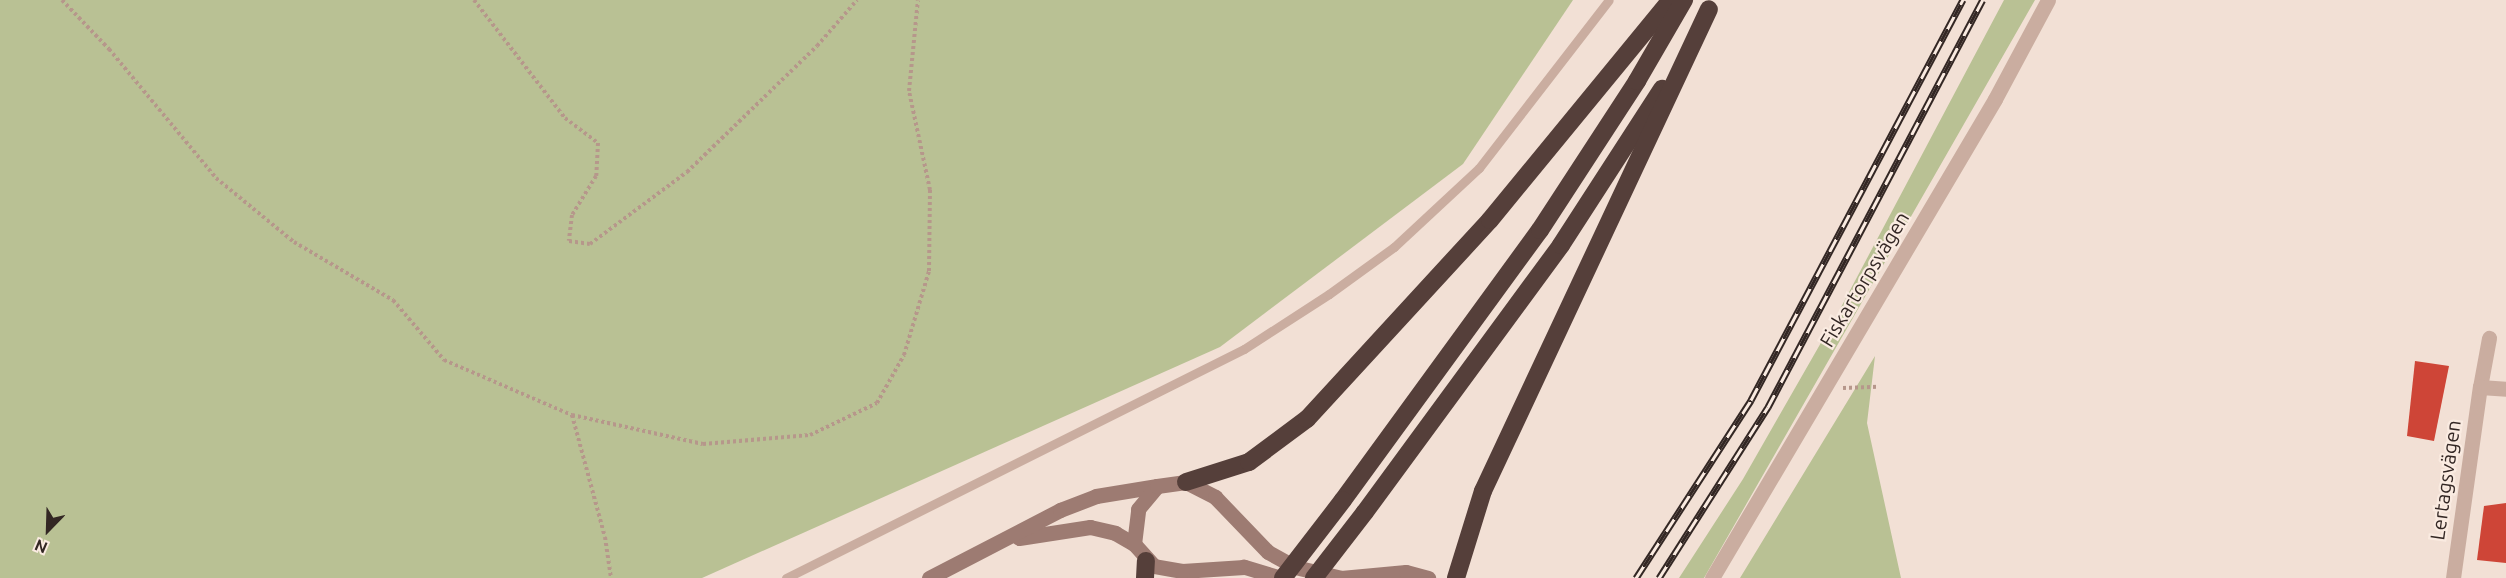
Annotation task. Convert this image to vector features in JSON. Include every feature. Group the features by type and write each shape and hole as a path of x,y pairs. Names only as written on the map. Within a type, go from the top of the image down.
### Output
{"highway":[{"path":"1186,482 1249,462 1307,419 1490,220 1671,0"},
{"path":"1282,578 1343,500 1540,230 1637,81 1684,0"},
{"path":"1314,578 1561,244 1712,5"},
{"path":"1456,578 1483,491 1712,5"}],"main road":[{"path":"928,578 1060,510 1096,496 1186,482 1215,497 1268,552 1295,567 1341,578 1406,572 1428,578"},
{"path":"1157,486 1138,509 1134,544 1145,570 1244,567 1282,578"},
{"path":"1004,540 1090,527 1115,533 1134,544"}],"street":[{"name":"Fiskartorpsvägen","path":"1712,578 1995,99 2048,0"},
{"name":"Lertagsvägen","path":"2453,578 2489,338"},
{"path":"2480,387 2506,388"}],"lane":[{"path":"786,578 1244,348 1329,294 1394,247 1479,168 1609,0"}],"path":[{"path":"62,0 109,49 216,178 294,242 393,300 444,360 572,415 703,444 810,435 877,403 904,355 929,271 930,190 909,91 918,0"},
{"path":"474,0 481,14 510,44 565,118 598,143 596,176 572,215 569,241 590,244 687,172 816,46 857,0"},
{"path":"1823,388 1878,387"},
{"path":"572,415 605,537 611,578"}],"green space":[{"path":"0,0 1573,0 1463,164 1220,347 702,578 0,578"},
{"path":"2004,0 2035,0 1704,578 1679,578 1743,479 1838,313"},
{"path":"1875,356 1867,423 1901,578 1740,578"}],"building":[{"path":"2415,361 2449,366 2434,441 2407,436"},
{"path":"2506,503 2506,563 2477,560 2484,506"}],"railway":[{"path":"1636,578 1751,400 1963,0"},
{"path":"1659,578 1768,407 1983,0"}]}
